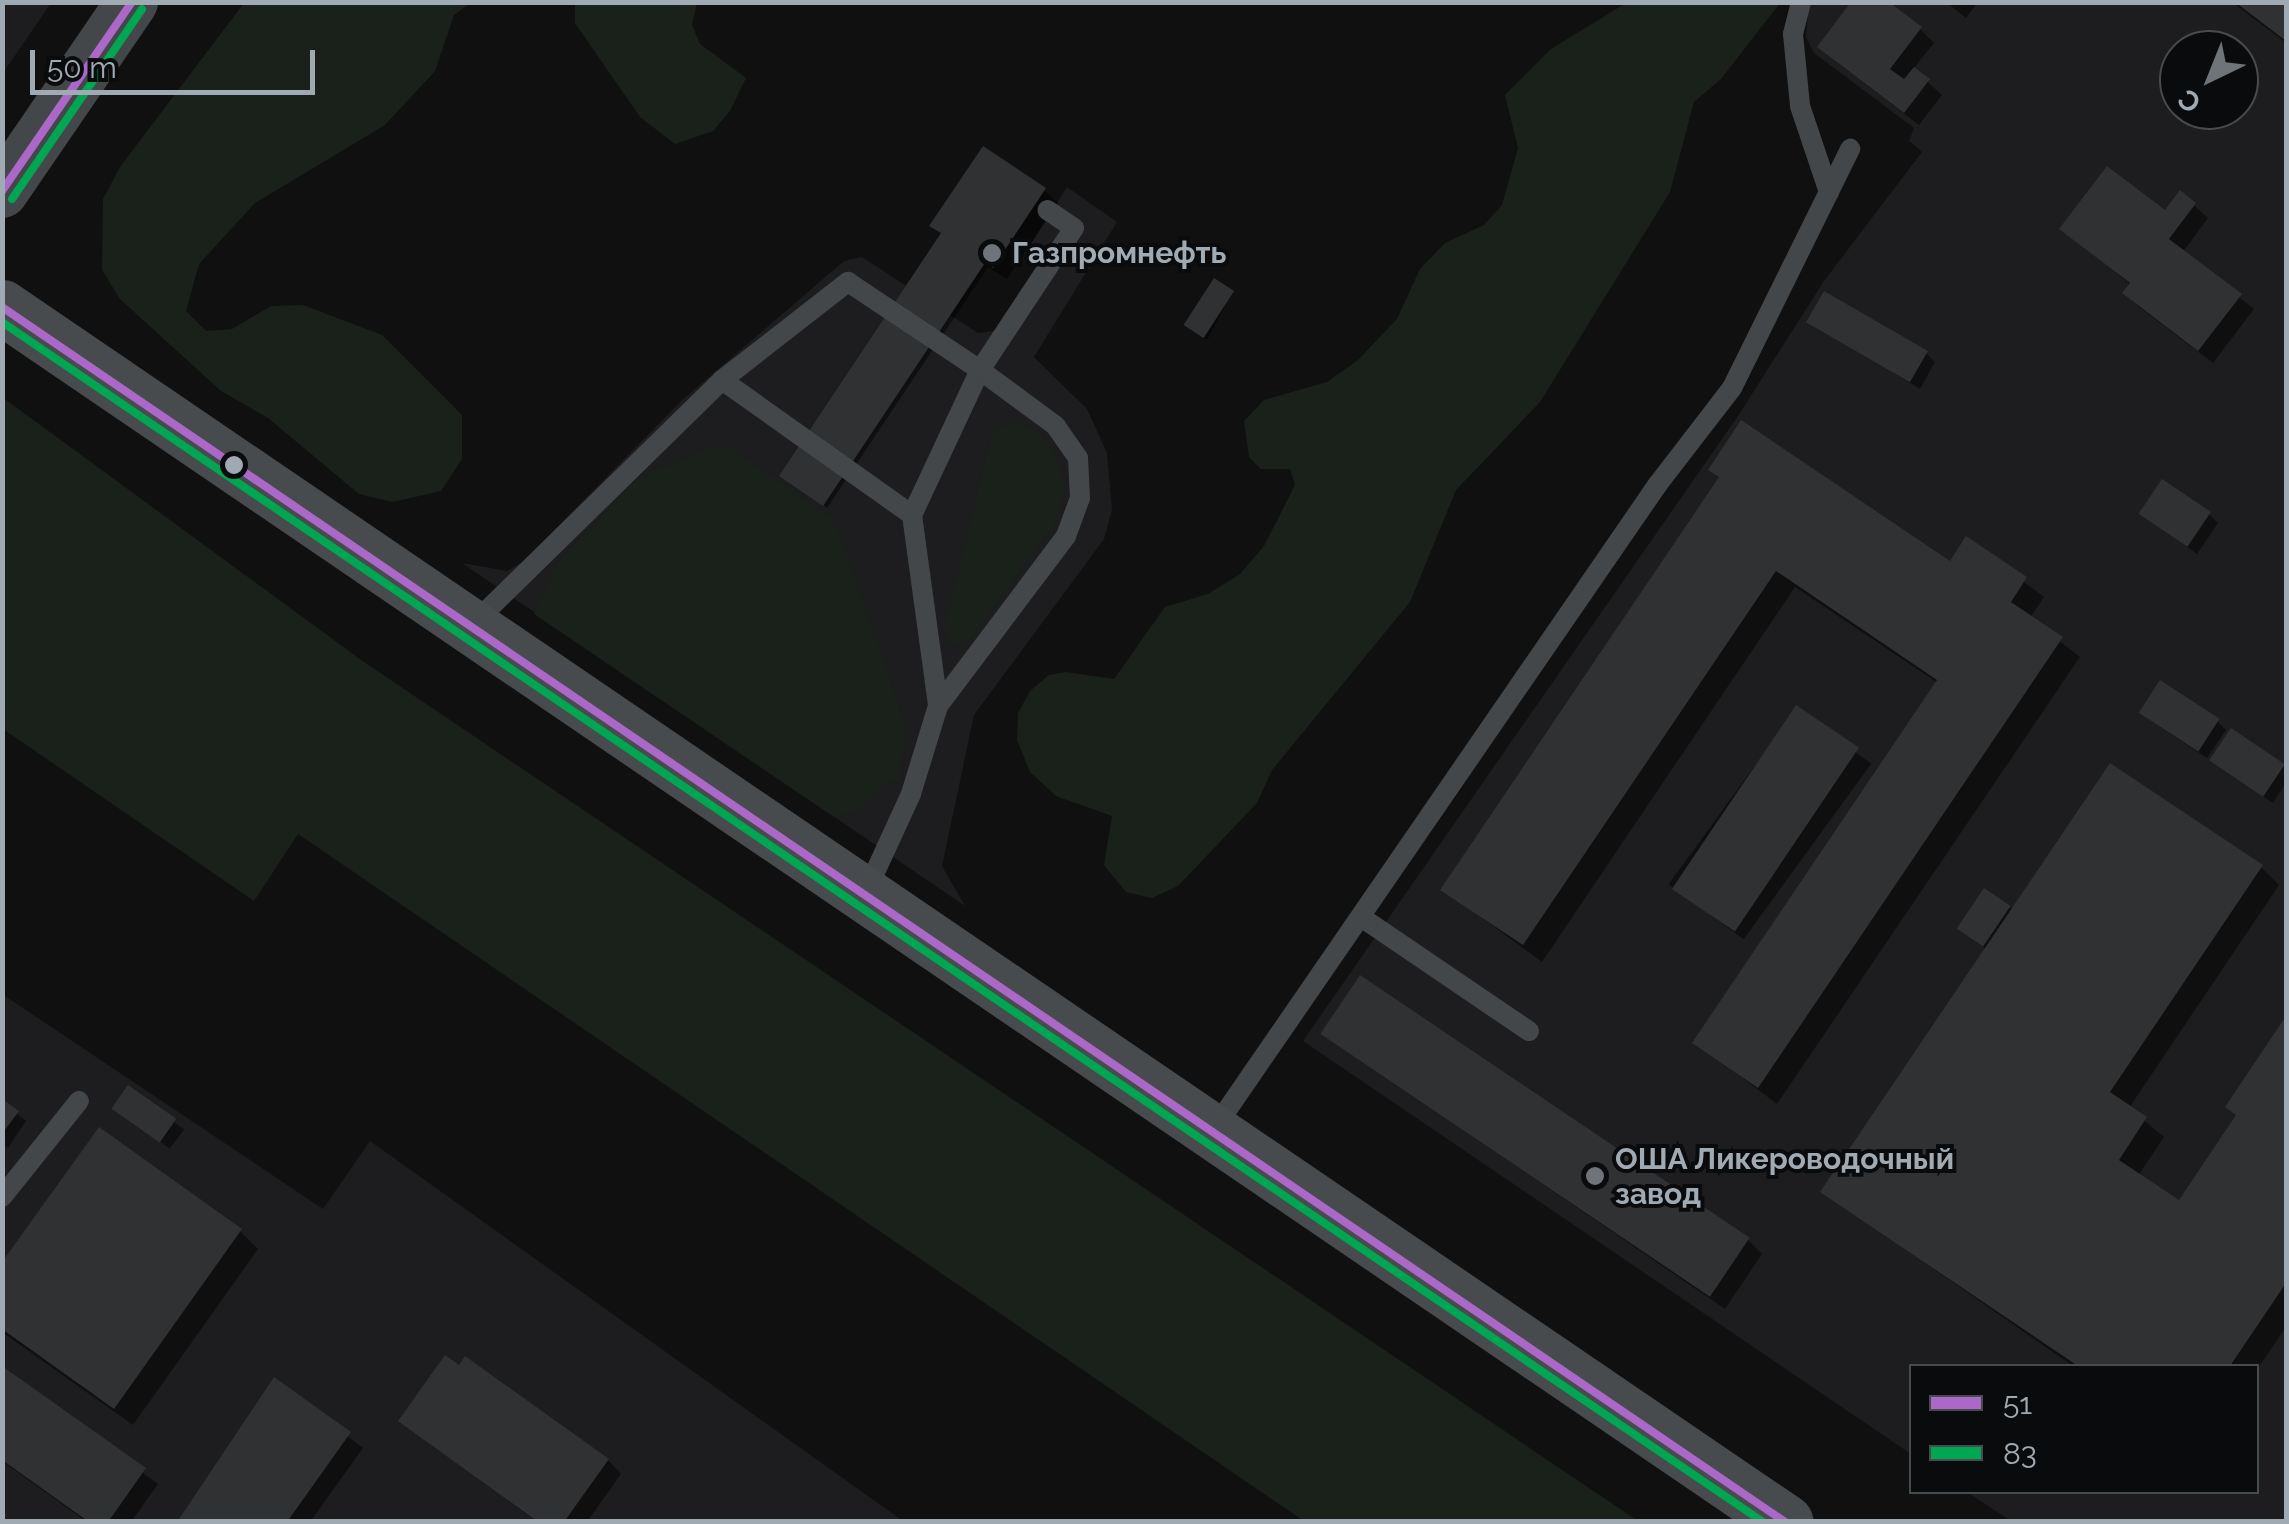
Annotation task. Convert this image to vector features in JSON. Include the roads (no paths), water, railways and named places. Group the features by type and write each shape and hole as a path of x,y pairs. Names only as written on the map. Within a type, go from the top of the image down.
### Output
{"main road":[{"path":"2,307 1786,1522"}],"street":[{"path":"2,192 132,2"}],"lane":[{"path":"1800,2 1793,34 1800,106 1828,192"},
{"path":"1213,1131 1732,388 1850,149"},
{"path":"938,706 912,515 980,370 1074,228 1047,210"},
{"path":"470,627 722,380 848,282 980,370 1056,426 1078,458 1080,498 1066,536 938,706 911,794 865,894"},
{"path":"722,380 912,515"},
{"path":"1361,917 1529,1031"},
{"path":"2,1197 80,1101"}],"place":[{"name":"Газпромнефть","path":"992,253"},
{"name":"ОША Ликероводочный завод","path":"1595,1176"}]}
